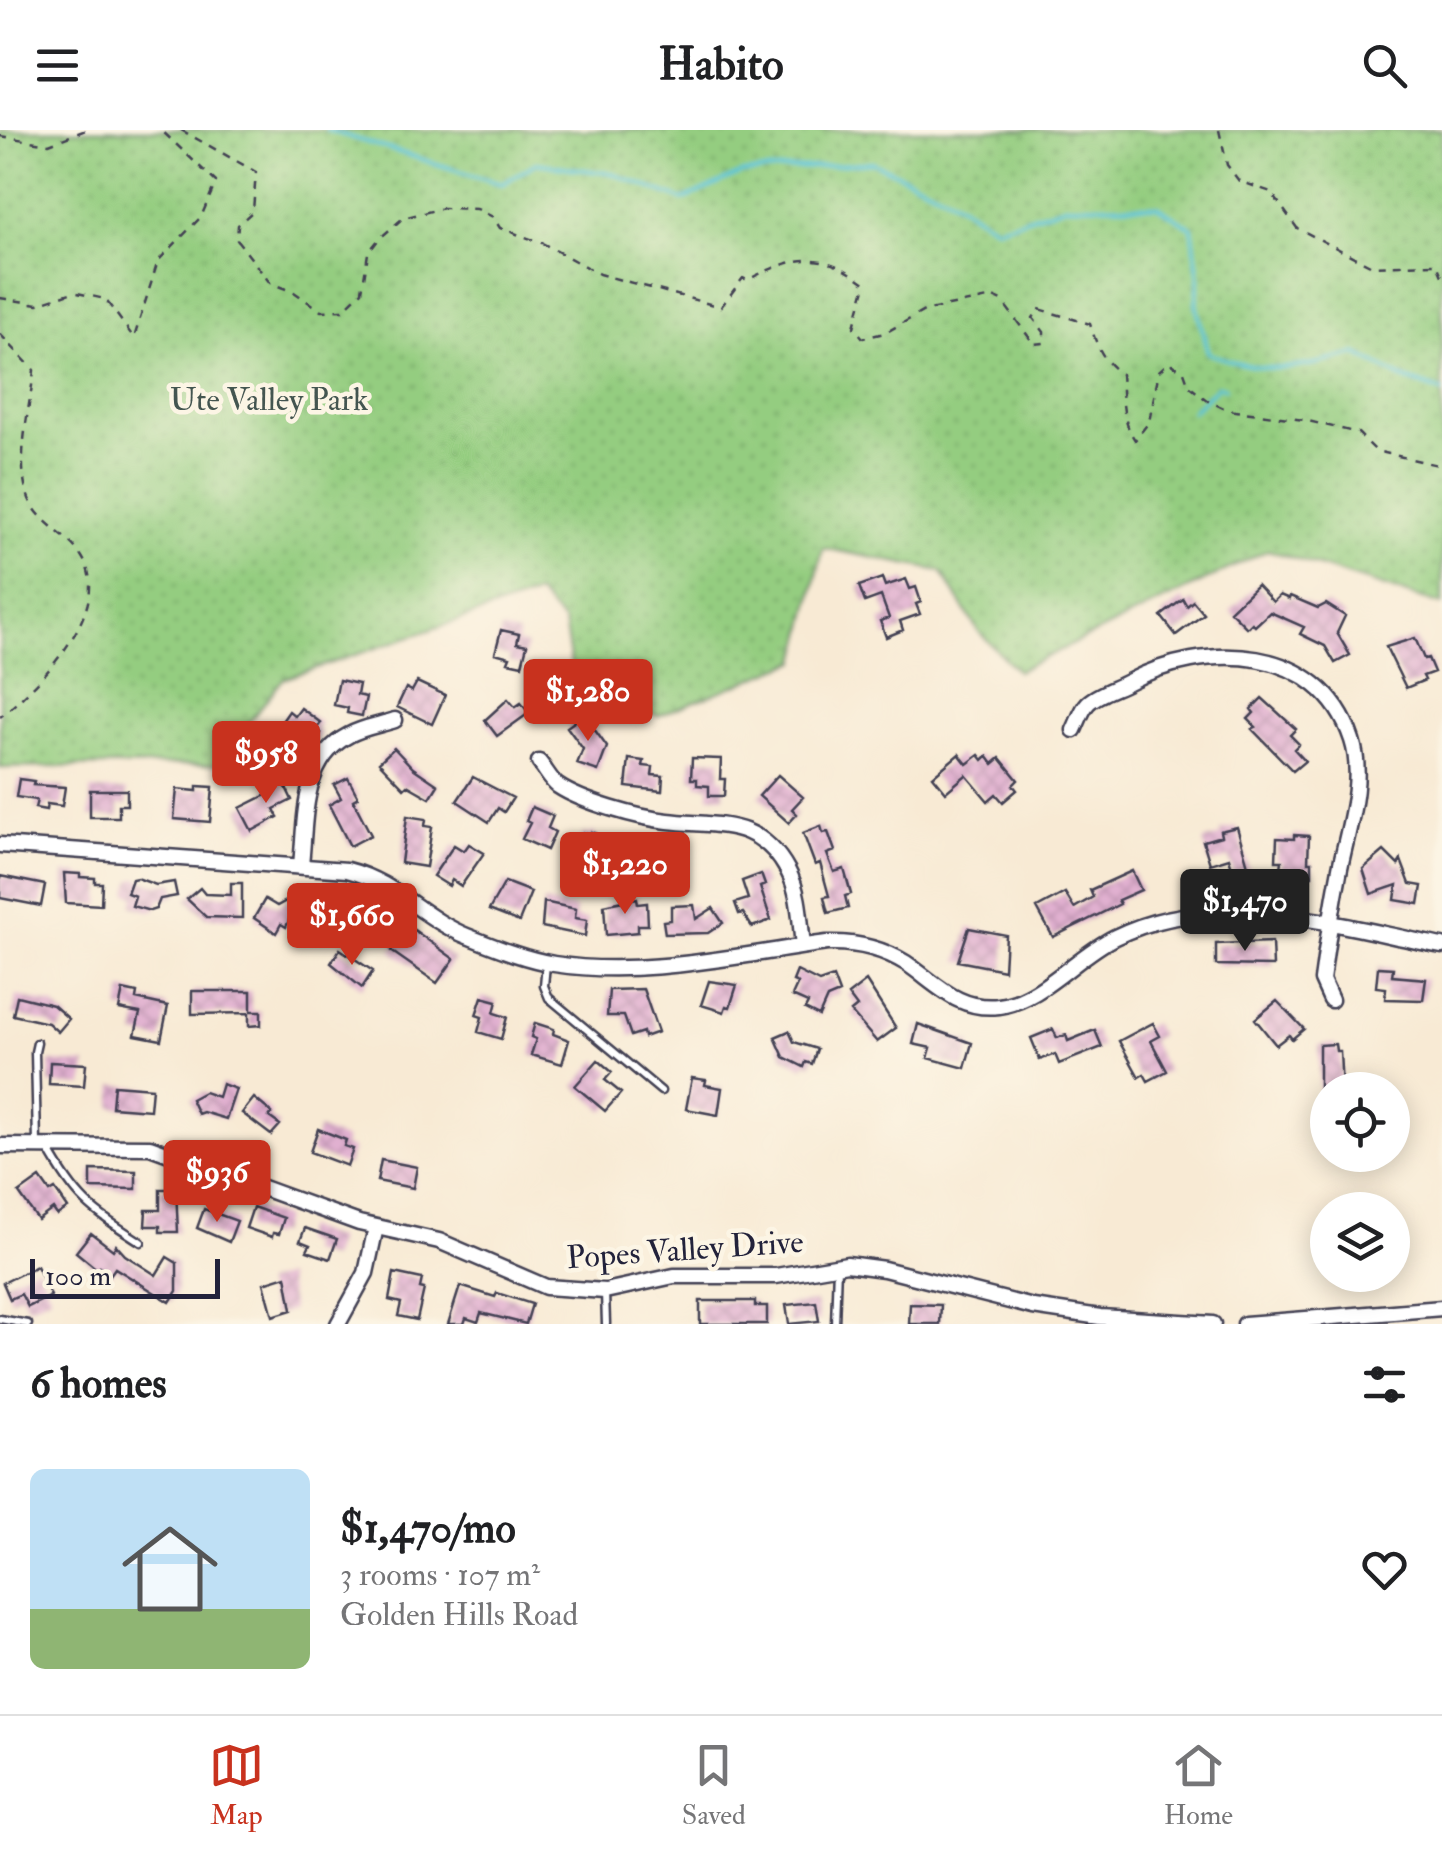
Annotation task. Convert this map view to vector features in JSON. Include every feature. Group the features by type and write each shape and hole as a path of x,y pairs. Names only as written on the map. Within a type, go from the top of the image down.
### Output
{"street":[{"path":"1074,730 1088,703 1166,664 1251,657 1286,666 1316,685 1338,711 1356,758 1354,794 1322,980 1331,1000"},
{"path":"302,865 310,787 318,763 348,735 395,720"},
{"path":"539,762 557,785 619,811 671,822 718,822 760,839 789,872 803,946"},
{"path":"0,845 332,867 376,878 460,933 546,962 622,969 840,942 869,947 908,964 950,997 973,1005 1000,1006 1036,993 1075,960 1102,944 1162,919 1225,910 1442,946"},
{"name":"Popes Valley Drive","path":"0,1146 150,1147 376,1228 439,1240 546,1287 605,1291 674,1276 776,1276 837,1265 884,1269 1033,1307 1100,1317 1213,1324"},
{"path":"338,1324 366,1272 376,1228"},
{"path":"1245,1324 1442,1308"}],"lane":[{"path":"546,962 544,986 549,998 661,1090"},
{"path":"38,1043 35,1052 42,1146 84,1204 141,1242"},
{"path":"835,1324 837,1265"},
{"path":"605,1291 606,1324"},
{"path":"0,1320 28,1324"}],"path":[{"path":"0,136 49,144 86,130"},
{"path":"0,298 38,304 73,292 104,298 134,338 158,262 200,217 216,182 162,130"},
{"path":"181,130 256,172 252,211 238,224 237,240 270,282 294,292 321,311 343,310 362,291 368,253 403,218 443,208 477,209 493,217 500,228 542,243 598,274 721,306 743,278 747,280 786,262 818,258 842,266 866,284 854,327 863,338 885,333 924,312 994,297 1002,301 1034,344 1044,343 1044,332 1033,318 1039,309 1069,316 1090,324 1102,356 1121,374 1122,404 1135,440 1149,422 1158,371 1169,362 1184,372 1189,386 1228,410 1304,420 1358,433 1376,451 1442,466"},
{"path":"1219,130 1227,165 1239,181 1271,192 1297,228 1372,266 1437,264 1442,276"},
{"path":"0,334 34,370 24,465 28,499 48,527 80,553 90,574 85,616 74,636 24,698 0,716"}],"green space":[{"name":"Ute Valley Park","path":"0,130 1442,130 1442,605 1268,550 1017,671 978,631 941,571 823,548 797,661 658,716 574,681 564,623 537,594 283,679 216,764 0,768"}],"building":[{"path":"882,578 885,586 906,579 910,589 916,587 921,602 916,604 920,614 900,621 903,630 886,637 880,621 889,618 881,596 865,602 859,586"},
{"path":"1257,585 1273,602 1280,595 1289,599 1290,596 1318,608 1326,604 1345,616 1337,633 1350,655 1335,663 1325,646 1300,634 1304,627 1270,612 1247,628 1230,611"},
{"path":"1183,599 1187,606 1193,601 1204,614 1176,635 1161,616"},
{"path":"501,630 519,634 517,643 527,645 522,665 495,653"},
{"path":"1415,638 1434,672 1406,688 1386,647"},
{"path":"339,680 359,684 357,695 366,697 362,716 334,705"},
{"path":"417,682 445,695 432,724 397,707 406,688 412,691"},
{"path":"1262,698 1296,729 1290,735 1299,744 1294,749 1305,761 1293,771 1252,729 1256,727 1248,719 1254,713 1251,709"},
{"path":"508,699 515,707 521,703 529,713 497,736 485,720"},
{"path":"301,708 321,723 316,729 321,733 307,753 301,748 293,760 272,745 278,738 273,734 289,711 295,716"},
{"path":"584,715 607,747 598,771 577,764 583,749 567,727"},
{"path":"394,748 413,768 438,785 430,798 407,785 404,788 379,762"},
{"path":"959,754 967,764 979,755 983,760 987,756 993,764 1000,758 1018,780 1013,785 1017,790 1003,802 996,794 988,801 966,775 946,792 933,776"},
{"path":"692,758 721,759 724,796 709,796 709,786 697,785 697,779 691,779"},
{"path":"629,759 644,761 643,766 653,767 652,775 663,776 662,791 626,787"},
{"path":"778,775 803,797 792,809 797,814 789,823 759,796"},
{"path":"473,777 513,798 504,812 498,808 489,822 457,801"},
{"path":"348,778 358,797 353,800 371,835 350,846 329,805 341,798 334,785"},
{"path":"19,779 34,781 33,785 65,787 62,806 47,804 46,810 35,808 37,800 16,797"},
{"path":"283,781 292,800 274,809 278,817 252,831 240,808 268,794 266,789"},
{"path":"197,786 213,787 210,822 174,819 177,789 197,791"},
{"path":"90,790 127,790 127,805 119,805 119,817 90,817"},
{"path":"532,807 553,816 548,828 555,832 547,850 522,839"},
{"path":"407,816 426,819 425,826 432,827 426,867 401,863"},
{"path":"821,826 823,833 828,832 835,851 827,854 834,872 844,869 851,894 845,896 848,908 828,913 824,897 829,896 820,863 815,865 803,833"},
{"path":"1237,827 1249,869 1234,874 1229,858 1210,864 1203,841"},
{"path":"591,832 609,842 607,849 614,851 603,887 600,860 592,860 592,866 581,862 585,848 579,846 583,833"},
{"path":"1294,835 1309,836 1312,876 1289,875 1290,868 1281,868 1282,861 1276,861 1277,838 1294,839"},
{"path":"469,844 484,853 461,886 452,880 449,886 433,876 454,845 464,851"},
{"path":"647,847 685,848 685,876 653,871 653,862 647,862"},
{"path":"1384,851 1398,865 1401,860 1410,884 1422,886 1419,904 1395,900 1397,885 1371,894 1363,869"},
{"path":"1132,871 1141,890 1053,937 1037,908 1065,893 1074,908 1093,897 1090,890"},
{"path":"64,873 80,874 102,883 101,905 66,903"},
{"path":"761,874 765,885 760,887 771,920 752,927 743,913 739,914 735,903 748,899 742,881"},
{"path":"0,876 45,885 41,906 0,898"},
{"path":"132,879 156,885 174,882 177,896 160,899 156,909 150,911 132,906 135,896 127,893"},
{"path":"505,882 531,892 519,922 489,910"},
{"path":"231,883 242,883 242,918 206,917 187,899 200,888 205,894 231,895"},
{"path":"324,889 363,904 356,924 316,908"},
{"path":"297,895 306,910 290,918 286,927 281,924 276,933 254,918 265,899 277,906"},
{"path":"637,898 638,904 647,903 648,925 638,925 638,932 606,935 604,905"},
{"path":"544,902 576,909 575,918 587,920 585,936 542,927"},
{"path":"694,905 696,919 713,908 723,923 708,933 665,934 663,921 671,920 671,906"},
{"path":"969,928 1006,935 1004,970 958,961"},
{"path":"414,930 454,959 437,983 391,951 398,940 404,945"},
{"path":"1272,942 1273,966 1216,965 1216,944"},
{"path":"340,949 373,971 362,988 331,963"},
{"path":"1378,967 1393,968 1392,976 1426,979 1423,1000 1385,999 1386,988 1376,987"},
{"path":"797,971 819,982 833,977 839,993 827,998 819,1016 805,1009 808,1003 792,996 798,983 793,981"},
{"path":"709,981 737,985 730,1007 726,1006 724,1012 701,1005"},
{"path":"866,981 896,1028 877,1042 851,1012 857,1007 848,995"},
{"path":"643,989 658,1032 631,1036 624,1016 607,1016 609,990"},
{"path":"123,990 137,993 136,999 168,1006 161,1040 135,1035 140,1013 119,1009"},
{"path":"192,991 251,991 251,1011 261,1011 261,1025 249,1026 249,1013 192,1014"},
{"path":"17,996 53,1005 69,1019 58,1032 48,1023 13,1015"},
{"path":"482,997 497,1001 494,1013 507,1017 501,1039 478,1032 482,1017 476,1015"},
{"path":"1277,1001 1304,1029 1276,1045 1255,1019"},
{"path":"535,1023 554,1029 553,1034 569,1040 562,1064 531,1055"},
{"path":"1153,1023 1160,1036 1151,1041 1167,1071 1148,1081 1144,1074 1139,1077 1119,1041"},
{"path":"918,1024 972,1043 965,1068 928,1058 931,1048 913,1044"},
{"path":"1053,1029 1057,1038 1066,1035 1068,1041 1095,1030 1102,1047 1059,1064 1055,1054 1040,1060 1031,1038"},
{"path":"789,1031 794,1042 817,1049 812,1064 806,1062 804,1067 784,1057 775,1037"},
{"path":"1335,1044 1336,1051 1340,1051 1341,1072 1319,1072 1319,1045"},
{"path":"598,1060 612,1072 605,1080 621,1093 605,1111 575,1086"},
{"path":"50,1062 86,1064 84,1086 49,1084"},
{"path":"692,1078 722,1088 718,1115 686,1109"},
{"path":"222,1084 236,1089 226,1119 198,1114 191,1099 204,1092 218,1097"},
{"path":"114,1085 152,1088 150,1110 112,1107"},
{"path":"254,1098 280,1125 271,1135 242,1113"},
{"path":"318,1129 346,1140 344,1146 353,1149 347,1166 310,1152"},
{"path":"381,1160 417,1167 413,1188 377,1181"},
{"path":"91,1170 136,1171 136,1189 91,1188"},
{"path":"40,1178 50,1192 55,1189 68,1208 57,1215 53,1209 38,1220 19,1193"},
{"path":"160,1189 176,1189 178,1232 160,1232 160,1226 145,1226 146,1210 160,1210"},
{"path":"253,1207 284,1218 279,1234 273,1233 272,1237 246,1228"},
{"path":"204,1209 237,1221 229,1242 197,1228"},
{"path":"305,1228 337,1239 330,1259 307,1251 310,1245 300,1241"},
{"path":"91,1233 113,1250 116,1245 156,1275 167,1257 177,1263 177,1291 170,1302 115,1268 110,1275 100,1267 98,1270 76,1252"},
{"path":"37,1266 51,1296 28,1307 21,1294 10,1299 3,1283"},
{"path":"394,1273 422,1279 420,1288 424,1289 417,1320 398,1316 401,1303 389,1300"},
{"path":"286,1276 292,1310 273,1316 264,1283"},
{"path":"460,1286 532,1304 526,1324 481,1313 478,1322 466,1318 464,1324 448,1324"},
{"path":"700,1301 755,1301 755,1306 767,1306 767,1324 700,1324"},
{"path":"816,1302 819,1321 789,1324 786,1305"},
{"path":"910,1304 941,1305 940,1324 909,1324"}],"waterway":[{"path":"327,130 502,184 536,163 613,174 683,200 742,173 872,162 944,195 996,228 1068,205 1157,206 1192,228 1199,280 1196,304 1208,353 1266,368 1316,364 1357,354 1400,377 1442,392"},
{"path":"1192,411 1218,386 1225,388"}]}
